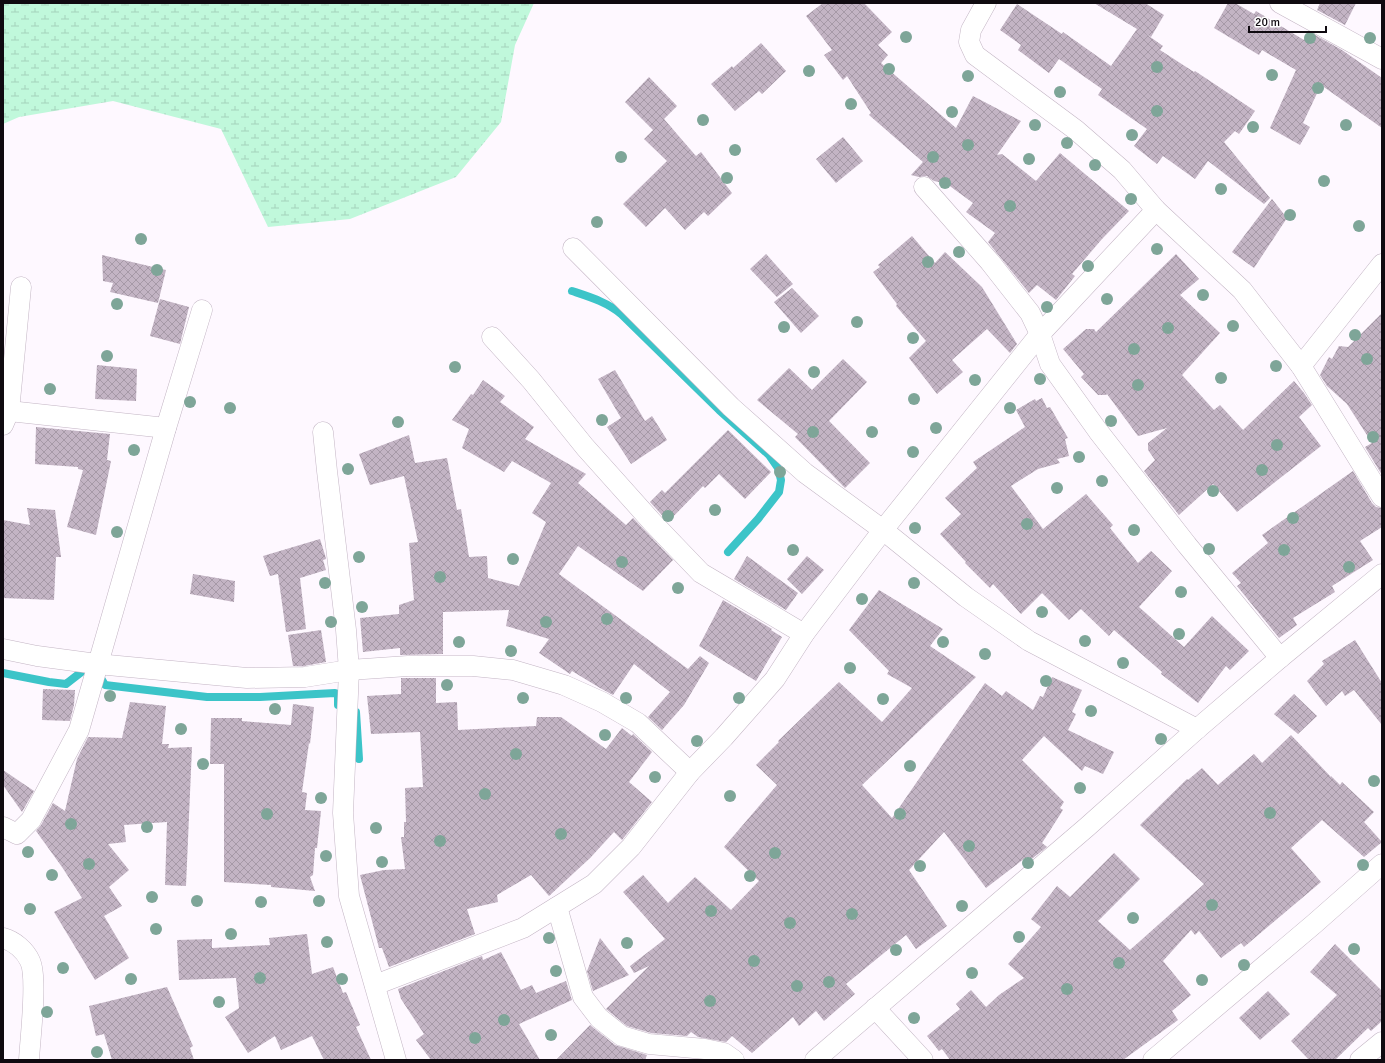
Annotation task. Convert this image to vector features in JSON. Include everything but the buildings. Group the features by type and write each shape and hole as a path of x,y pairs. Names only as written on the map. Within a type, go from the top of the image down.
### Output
{"street":[{"path":"986,3 971,30 969,42 975,55 1076,130 1122,170 1156,210 1242,290 1301,366 1382,497"},
{"path":"1280,3 1382,59"},
{"path":"924,187 990,262 1030,313 1040,334 1050,364 1098,431 1192,551 1280,658"},
{"path":"375,985 523,928 594,884 631,847 690,772 724,737 775,679 804,634 883,530 1040,334 1156,210"},
{"path":"573,248 730,407 805,474 883,530 966,597 1029,641 1197,729"},
{"path":"1301,366 1382,264"},
{"path":"21,287 6,418 166,428"},
{"path":"3,827 17,834 31,820 79,730 166,428 202,310"},
{"path":"492,337 531,380 585,447 653,523 701,572 804,634"},
{"path":"324,432 327,471 350,670 343,813 349,896 396,1060"},
{"path":"815,1060 1087,827 1197,729 1382,574"},
{"path":"3,649 37,656 96,672 247,678 305,677 350,670 408,666 473,666 513,670 556,683 602,702 638,723 690,772"},
{"path":"1153,1060 1314,924 1382,864"},
{"path":"557,907 583,996 599,1018 622,1036 649,1044 705,1048 724,1053 734,1060"},
{"path":"3,938 8,939 23,950 31,962 33,984 29,1060"},
{"path":"876,1008 923,1060"},
{"path":"1360,1060 1382,1042"}],"green space":[{"path":"3,3 534,3 515,45 501,122 456,177 350,219 268,227 221,129 113,101 19,117 3,124"}],"waterway":[{"path":"572,291 604,303 621,314 719,410 769,455 778,468 781,480 779,492 758,519 728,552"},
{"path":"3,673 66,684 84,670 98,673 105,685 207,697 260,697 335,693 338,694 338,705"},
{"path":"356,712 359,759"}]}
